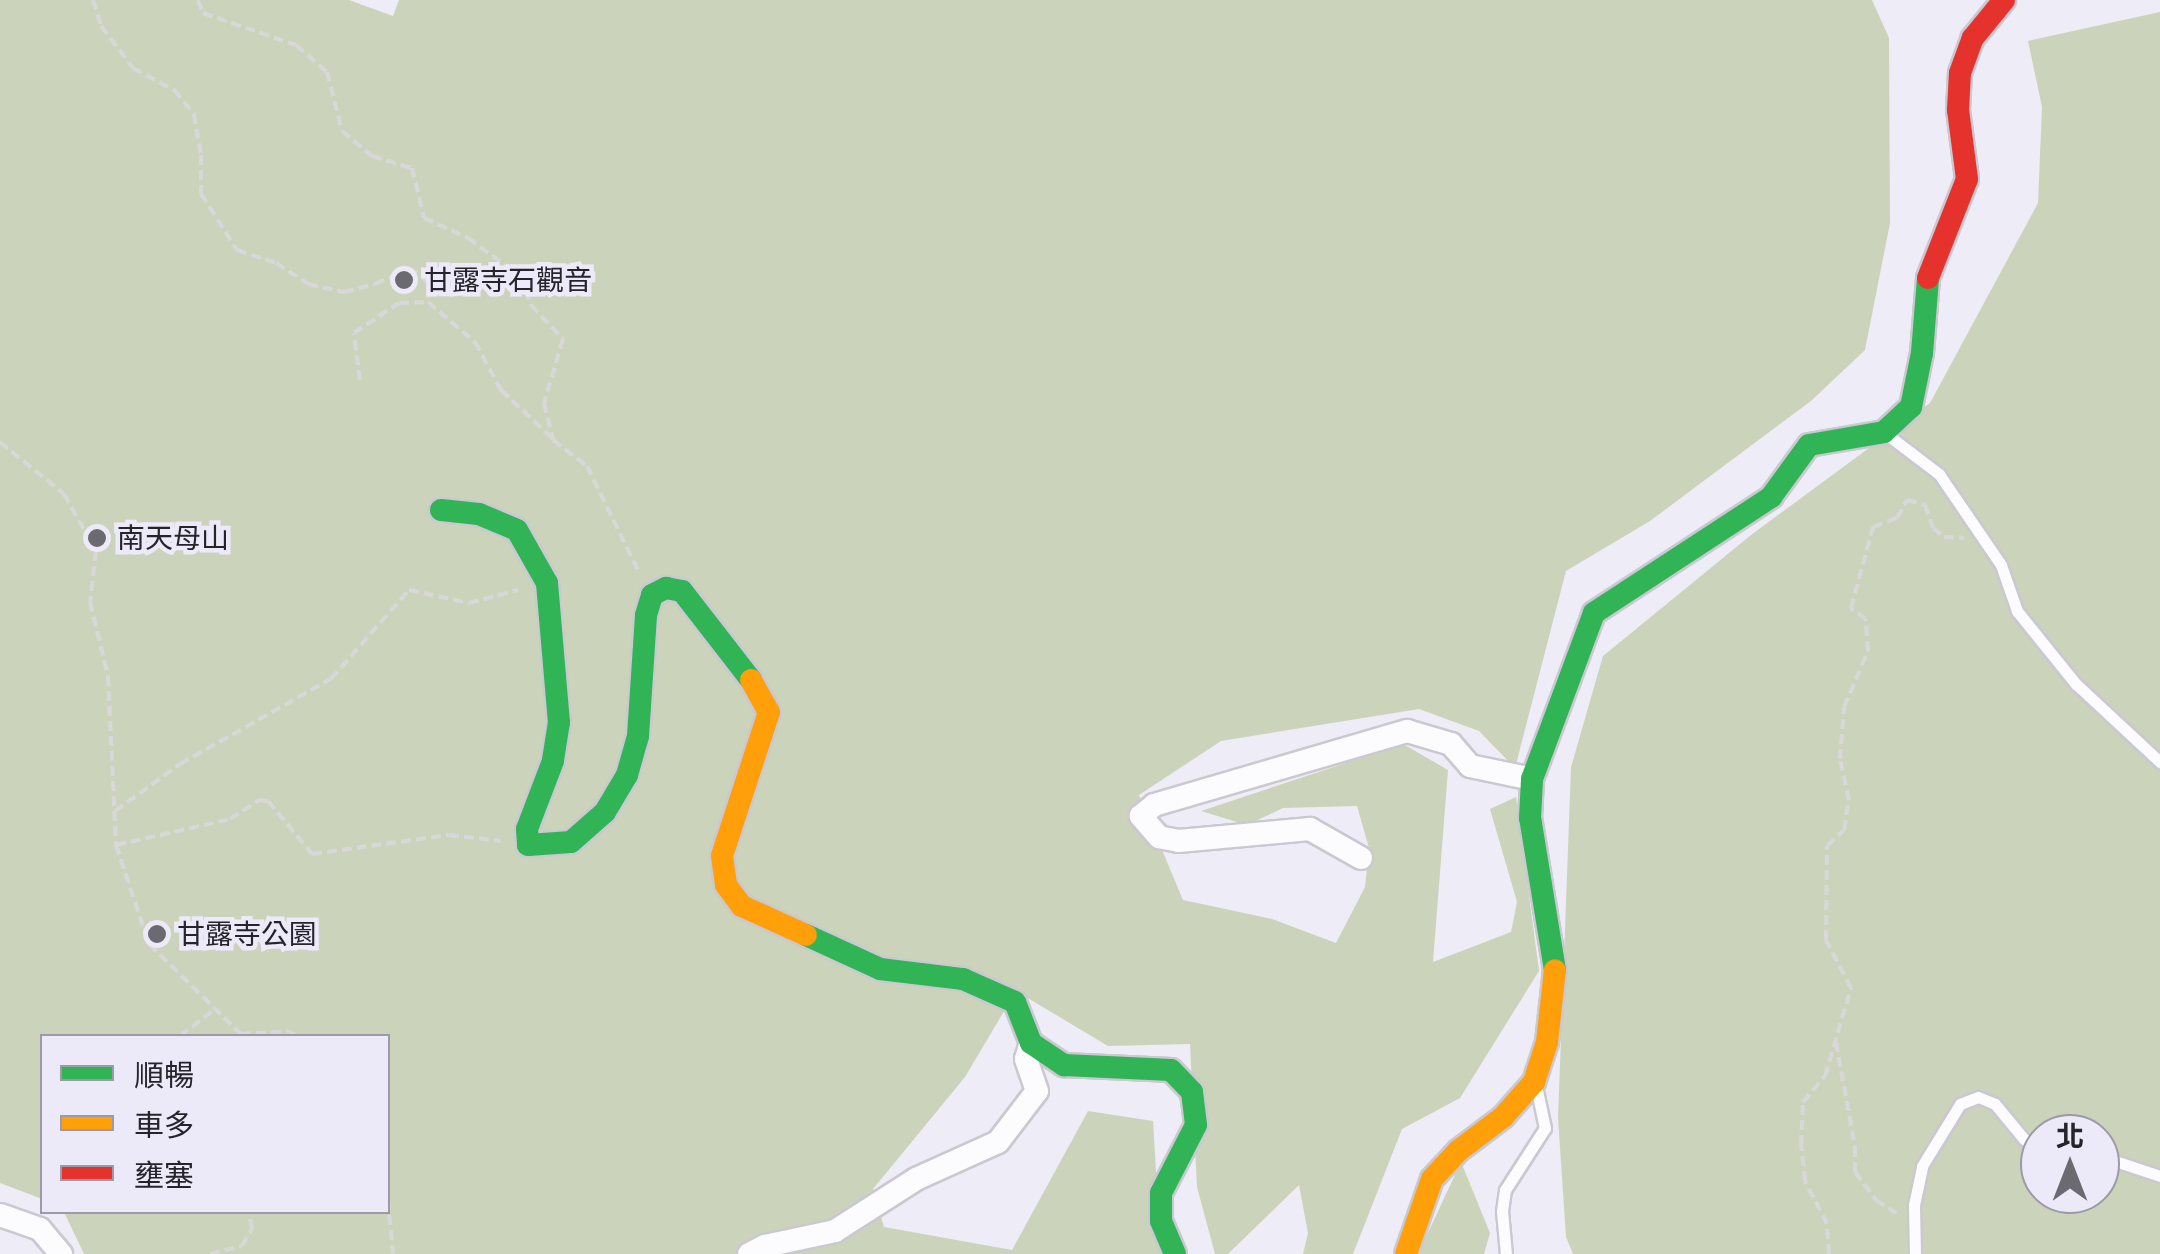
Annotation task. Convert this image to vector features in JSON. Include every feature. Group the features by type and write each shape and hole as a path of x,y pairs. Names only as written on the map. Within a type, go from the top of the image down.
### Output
{"street":[{"path":"1406,1254 1432,1178 1458,1151 1503,1117 1534,1082 1546,1042 1556,970 1530,818 1532,779 1594,613 1772,497 1808,445 1884,432 1911,407 1922,353 1924,289 1966,179 1958,110 1960,74 1974,38 2004,0"},
{"path":"441,510 479,514 516,530 547,583 559,722 553,761 527,830 528,845 571,842 605,812 627,775 638,736 646,616 652,595 666,588 682,590 758,690 769,712 722,856 726,885 742,906 880,969 963,979 1015,1002 1032,1043 1064,1065 1172,1070 1192,1092 1196,1125 1161,1192 1160,1221 1176,1254"},
{"path":"1362,858 1310,829 1179,841 1159,836 1140,816 1154,804 1407,731 1452,744 1470,766 1532,779"},
{"path":"749,1254 764,1246 835,1231 916,1178 998,1142 1037,1091 1026,1059 1032,1043"},
{"path":"0,1214 40,1230 61,1254"}],"lane":[{"path":"1884,432 1895,445 1940,474 1979,538 2001,565 2017,611 2064,669 2160,762"},
{"path":"1506,1254 1502,1211 1505,1190 1545,1128 1534,1082"},
{"path":"1915,1254 1913,1224 1922,1166 1960,1104 1978,1097 1995,1104 2020,1134"},
{"path":"2120,1163 2160,1176"}],"path":[{"path":"92,0 101,26 133,68 174,90 194,114 201,155 201,194 238,250 276,263 308,284 344,292 376,284 408,269 422,274 429,288 428,302"},
{"path":"198,0 204,13 296,45 317,63 327,72 342,131 372,156 412,168 424,218 468,238 520,276 531,305 563,339 544,403 553,440"},
{"path":"360,380 354,332 399,303 428,302 475,342 501,390 553,440 587,466 638,571 646,616"},
{"path":"0,442 64,494 96,551 90,602 108,676 116,845 150,944 241,1034 293,1034"},
{"path":"1829,1254 1828,1224 1806,1180 1801,1145 1804,1102 1825,1076 1852,988 1826,940 1828,846 1844,830 1849,800 1840,759 1844,707 1868,651 1866,619 1852,608 1874,527 1898,518 1907,500 1925,506 1932,528 1944,537 1979,538"},
{"path":"115,811 180,764 332,679 410,590 469,603 547,583"},
{"path":"116,845 230,818 259,800 268,801 312,854 449,836 528,845"},
{"path":"183,1034 215,1009"},
{"path":"1836,1040 1855,1147 1855,1172 1876,1200 1913,1224"},
{"path":"210,1254 242,1246 252,1229 249,1214"},
{"path":"389,1214 393,1254"}],"green space":[{"path":"0,0 349,0 393,16 399,0 1872,0 1889,38 1890,223 1865,350 1811,401 1650,521 1566,571 1515,768 1479,731 1419,709 1221,741 1139,795 1183,900 1272,919 1336,943 1365,887 1369,848 1357,806 1283,808 1247,825 1201,811 1403,744 1448,770 1433,962 1511,932 1517,902 1490,809 1516,797 1539,971 1460,1098 1402,1129 1353,1254 1303,1254 1308,1233 1299,1185 1228,1254 1215,1254 1197,1187 1190,1044 1108,1046 1016,991 965,1077 873,1189 884,1227 1012,1250 1088,1111 1153,1121 1161,1254 84,1254 65,1214 390,1214 390,1034 40,1034 40,1198 0,1183"},
{"path":"2160,12 2160,1254 1573,1254 1566,1237 1558,1118 1571,767 1603,656 1751,535 1930,403 2038,203 2042,107 2028,41"},
{"path":"1461,1162 1490,1233 1484,1254 1418,1254"}],"traffic: fast":[{"path":"1555,970 1530,818 1532,779 1594,613 1771,497 1809,445 1884,432 1911,407 1922,353 1928,278"},
{"path":"441,510 479,514 517,530 547,583 559,722 553,761 527,829 528,845 571,842 605,812 627,775 638,736 646,615 652,595 666,588 682,591 751,680"},
{"path":"806,935 880,969 963,979 1015,1002 1031,1043 1064,1065 1171,1070 1192,1092 1196,1125 1161,1193 1161,1221 1175,1254"}],"traffic: slow":[{"path":"751,680 769,712 722,856 726,885 742,906 806,935"},
{"path":"1406,1254 1432,1179 1458,1151 1503,1117 1534,1082 1547,1042 1555,970"}],"traffic: jam":[{"path":"1928,278 1967,179 1958,110 1960,73 1973,38 2004,0"}],"place":[{"name":"甘露寺石觀音","path":"404,280"},
{"name":"南天母山","path":"97,538"},
{"name":"甘露寺公園","path":"157,934"}]}
